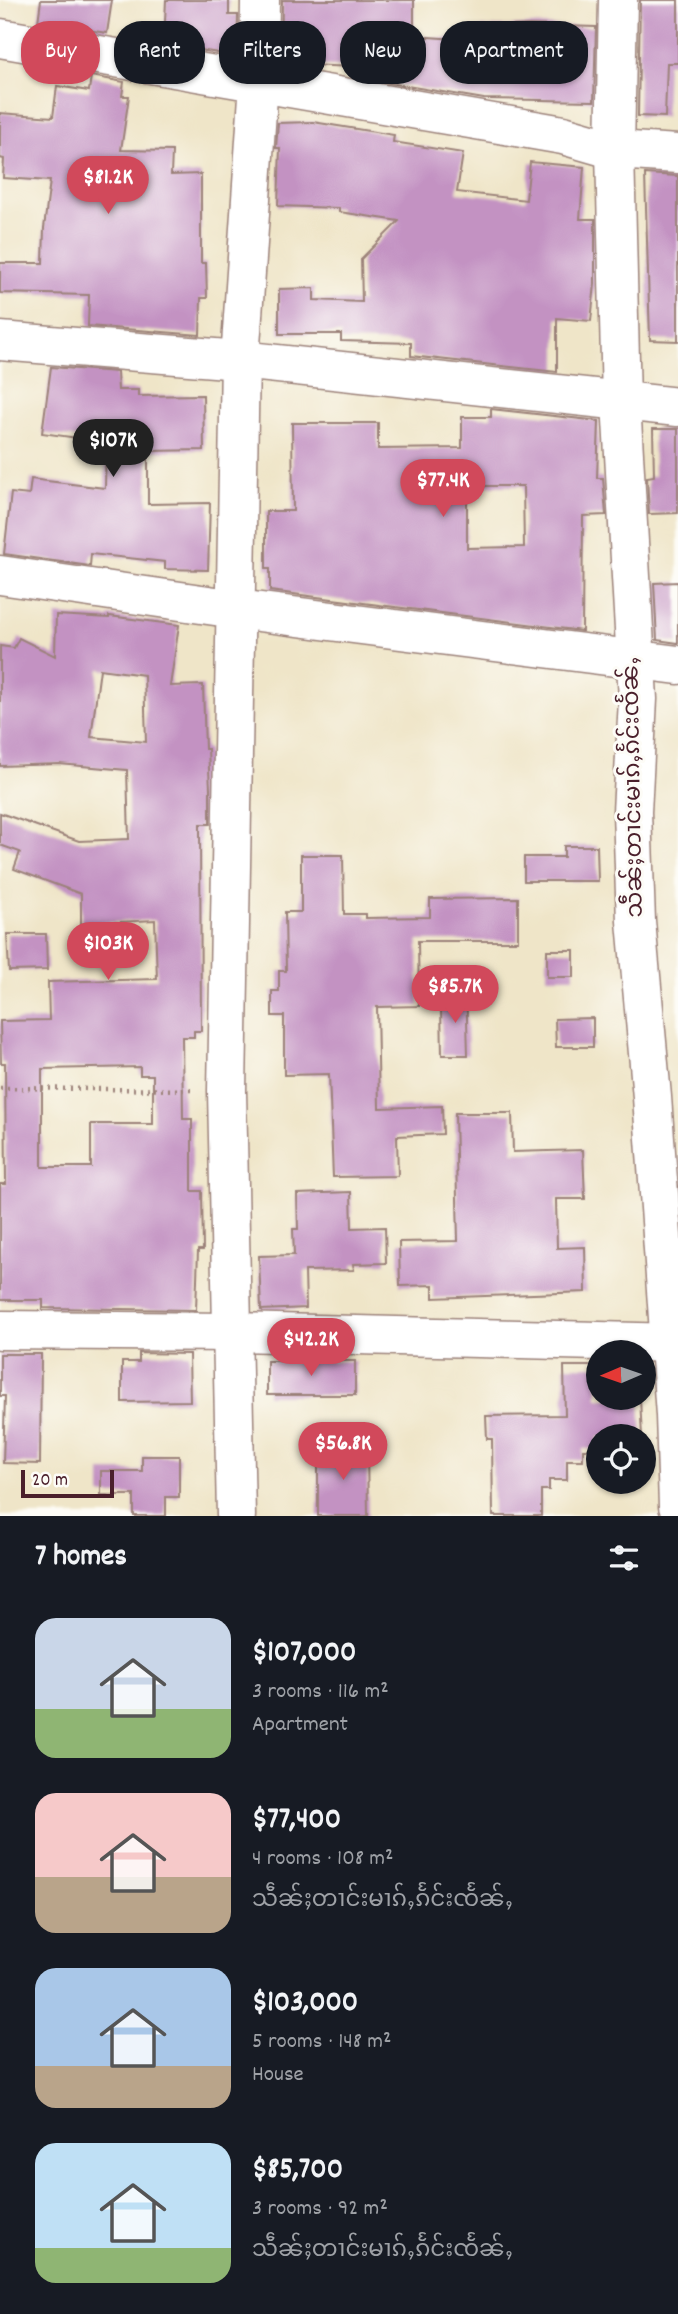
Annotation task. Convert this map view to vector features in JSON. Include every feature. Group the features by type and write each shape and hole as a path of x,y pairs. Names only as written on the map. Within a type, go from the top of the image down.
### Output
{"main road":[{"path":"260,0 260,21"},
{"name":"သဵၼ်ႈတၢင်းမၢၵ်ႇၵႅင်းၸႅၼ်ႇ","path":"618,0 615,150 621,402 638,699 632,813 636,920 673,1343 678,1506"},
{"path":"0,38 219,75"},
{"path":"236,1516 227,1091 240,360 259,84"},
{"path":"270,84 563,135 615,150 678,154"},
{"path":"0,341 240,360 678,407"},
{"path":"0,575 236,609 678,665"},
{"path":"0,1330 233,1332 673,1343"}],"path":[{"path":"0,1088 227,1091"}],"building":[{"path":"41,0 112,0 107,33 100,32 100,21 38,21"},
{"path":"166,0 229,0 229,15 238,15 238,21 219,21 219,53 205,51 205,21 165,21"},
{"path":"282,0 414,0 414,21 340,21 340,66 326,66 326,21 282,21"},
{"path":"640,0 678,0 678,63 667,63 665,117 638,116"},
{"path":"588,27 596,27 594,101 484,99 395,84 426,84 426,37 440,38 440,84 588,84"},
{"path":"100,78 114,80 114,84 124,84 122,96 129,96 121,150 172,151 171,175 201,174 201,263 206,263 207,298 201,298 200,335 88,326 89,295 0,293 0,263 43,263 50,181 3,178 0,113 53,117 57,86 89,91 90,84 100,84"},
{"path":"313,122 394,135 393,142 463,153 457,192 526,200 530,162 584,167 580,219 595,219 595,284 591,321 557,318 557,372 411,356 411,343 341,341 341,334 279,334 279,289 314,288 314,300 362,302 361,259 399,221 339,212 339,208 278,206 278,123"},
{"path":"645,174 678,176 678,341 650,340"},
{"path":"51,367 117,372 118,390 138,390 138,396 203,395 204,450 148,451 148,504 210,503 208,570 165,569 165,562 91,554 90,566 4,554 11,493 29,495 31,479 105,488 106,442 42,433"},
{"path":"491,409 599,421 597,478 603,478 606,515 583,516 582,631 270,591 270,569 266,569 266,511 293,511 292,423 378,423 378,449 462,448 462,417 491,417","holes":["467,486 523,486 524,547 467,548"]},
{"path":"653,429 678,429 678,513 649,514 647,477 654,476"},
{"path":"678,582 678,643 657,640 654,583"},
{"path":"56,615 109,616 179,625 170,686 203,685 210,824 200,824 201,1031 194,1031 194,1037 182,1037 183,1119 192,1119 192,1191 202,1191 203,1250 198,1250 196,1310 43,1308 43,1300 0,1300 0,1184 6,1184 5,1063 1,1063 0,1021 49,1020 48,982 157,979 155,920 81,924 81,894 14,869 20,852 0,845 0,813 79,841 129,839 127,770 59,764 0,766 0,646 14,648 19,638 55,656","holes":["100,669 144,675 146,742 91,737","140,1067 140,1075 153,1075 153,1124 91,1124 91,1167 42,1167 42,1069"]},
{"path":"564,846 597,846 598,881 524,881 524,857 564,857"},
{"path":"301,855 343,855 344,914 366,914 366,918 430,917 430,899 518,898 518,941 418,941 419,1006 377,1007 379,1108 442,1106 443,1134 397,1136 398,1176 333,1177 329,1074 284,1075 284,1016 272,1016 272,991 279,991 279,971 286,971 285,912 301,912"},
{"path":"7,934 46,934 47,970 9,971"},
{"path":"547,950 574,950 574,977 547,977"},
{"path":"466,984 468,1055 442,1055 441,1006"},
{"path":"593,1018 593,1047 556,1047 555,1019"},
{"path":"455,1113 512,1113 513,1152 583,1150 585,1199 556,1199 557,1248 585,1247 586,1292 433,1298 433,1285 400,1286 399,1242 458,1241"},
{"path":"351,1192 352,1228 385,1227 386,1263 353,1264 354,1270 305,1271 306,1308 261,1310 259,1256 294,1255 293,1229 298,1229 297,1194"},
{"path":"139,1353 189,1354 190,1401 122,1402 122,1362 139,1362"},
{"path":"0,1354 41,1354 40,1464 3,1463 5,1396 0,1396"},
{"path":"267,1361 355,1361 355,1395 267,1395"},
{"path":"564,1366 586,1366 586,1410 641,1410 641,1424 586,1424 583,1460 567,1460 567,1480 549,1480 549,1490 541,1490 541,1516 493,1516 492,1439 487,1439 486,1416 565,1415"},
{"path":"367,1448 368,1516 318,1516 318,1449"},
{"path":"142,1456 179,1456 179,1497 166,1497 166,1516 134,1516 134,1495 101,1495 101,1471 142,1471"}]}
